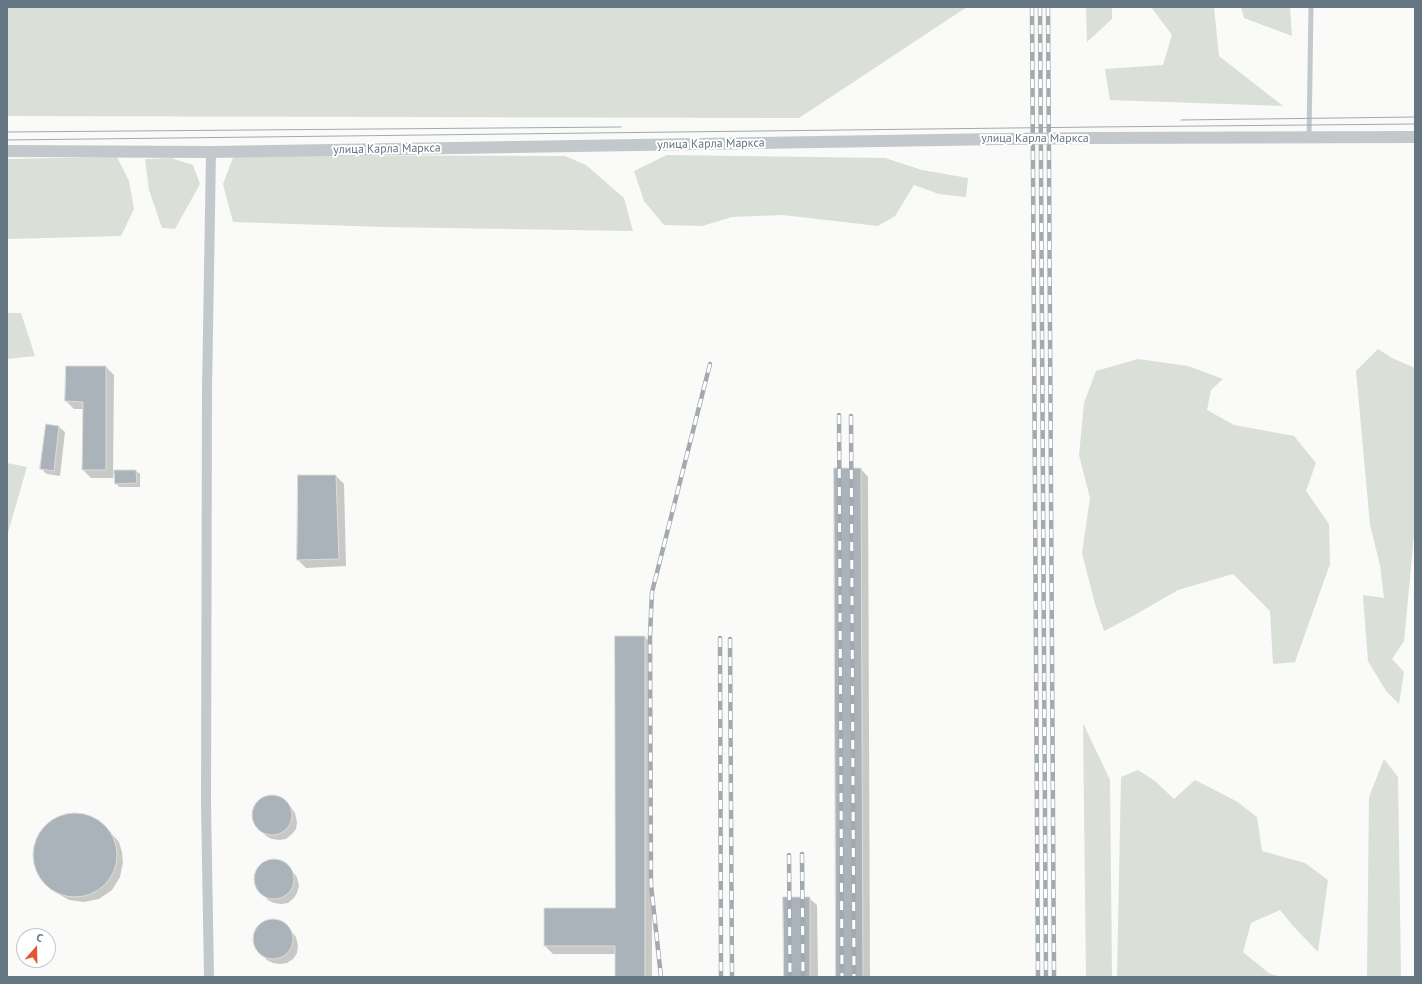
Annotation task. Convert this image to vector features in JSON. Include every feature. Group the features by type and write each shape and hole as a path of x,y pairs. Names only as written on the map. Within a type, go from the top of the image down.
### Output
{"street":[{"name":"улица Карла Маркса","path":"7,151 211,152 1001,139 1415,137"},
{"path":"209,977 206,796 211,152"}],"lane":[{"path":"1309,138 1310,7"}],"shaded area":[{"path":"7,7 967,7 799,118 7,116"},
{"path":"1086,7 1112,7 1112,19 1087,42"},
{"path":"1151,7 1214,7 1219,56 1283,106 1110,100 1105,69 1163,65 1172,35"},
{"path":"1241,7 1290,7 1292,36 1244,18"},
{"path":"234,155 565,156 586,165 624,198 633,231 385,227 233,222 223,184"},
{"path":"667,155 885,158 922,170 968,178 966,197 939,194 914,185 895,216 878,226 783,215 732,217 702,226 664,225 644,201 634,171"},
{"path":"117,157 129,181 134,209 121,236 7,239 7,159"},
{"path":"171,158 193,165 200,184 175,229 162,228 149,190 145,159"},
{"path":"7,313 21,313 35,356 7,359"},
{"path":"1378,349 1392,358 1415,368 1415,524 1404,641 1392,659 1404,672 1399,704 1386,691 1368,661 1363,595 1384,598 1380,565 1370,525 1356,371"},
{"path":"1138,359 1188,366 1223,379 1211,390 1207,410 1234,425 1294,436 1316,463 1306,491 1329,524 1330,564 1295,662 1273,664 1270,611 1233,574 1178,590 1104,631 1095,604 1082,553 1090,498 1079,455 1084,403 1096,371"},
{"path":"7,463 27,467 7,536"},
{"path":"1083,723 1110,780 1112,977 1086,977"},
{"path":"1384,759 1398,777 1401,977 1367,977 1369,797"},
{"path":"1138,770 1155,781 1174,799 1195,780 1236,801 1257,817 1262,851 1305,863 1328,880 1318,952 1280,910 1251,923 1243,952 1270,974 1282,977 1117,977 1121,777"}],"building":[{"path":"66,366 106,366 106,470 82,470 83,402 65,401"},
{"path":"46,424 59,426 54,471 40,469"},
{"path":"834,468 861,468 863,977 836,977"},
{"path":"114,470 136,470 137,483 115,484"},
{"path":"298,475 336,475 339,559 297,560"},
{"path":"615,636 645,636 645,977 615,977 615,946 544,946 544,908 615,908"},
{"path":"272,795 280,797 286,801 290,807 292,815 290,823 286,829 280,833 272,835 264,833 258,829 254,823 252,815 254,807 258,801 264,797"},
{"path":"75,813 91,816 105,825 114,839 117,855 114,871 105,885 91,894 75,897 59,894 45,885 36,871 33,855 36,839 45,825 59,816"},
{"path":"274,859 282,861 288,865 292,871 294,879 292,887 288,893 282,897 274,899 266,897 260,893 256,887 254,879 256,871 260,865 266,861"},
{"path":"783,897 810,897 810,977 784,977"},
{"path":"273,919 281,921 287,925 291,931 293,939 291,947 287,953 281,957 273,959 265,957 259,953 255,947 253,939 255,931 259,925 265,921"}],"tram line":[{"path":"1181,120 1415,117"},
{"path":"7,140 1415,124"},
{"path":"7,132 621,127"}],"railway":[{"path":"1032,7 1038,977"},
{"path":"1040,7 1046,977"},
{"path":"1048,7 1054,977"},
{"path":"661,977 651,885 650,635 652,592 710,364"},
{"path":"839,415 842,977"},
{"path":"851,416 854,977"},
{"path":"720,638 721,977"},
{"path":"730,639 732,977"},
{"path":"802,854 803,977"},
{"path":"789,855 790,977"}]}
